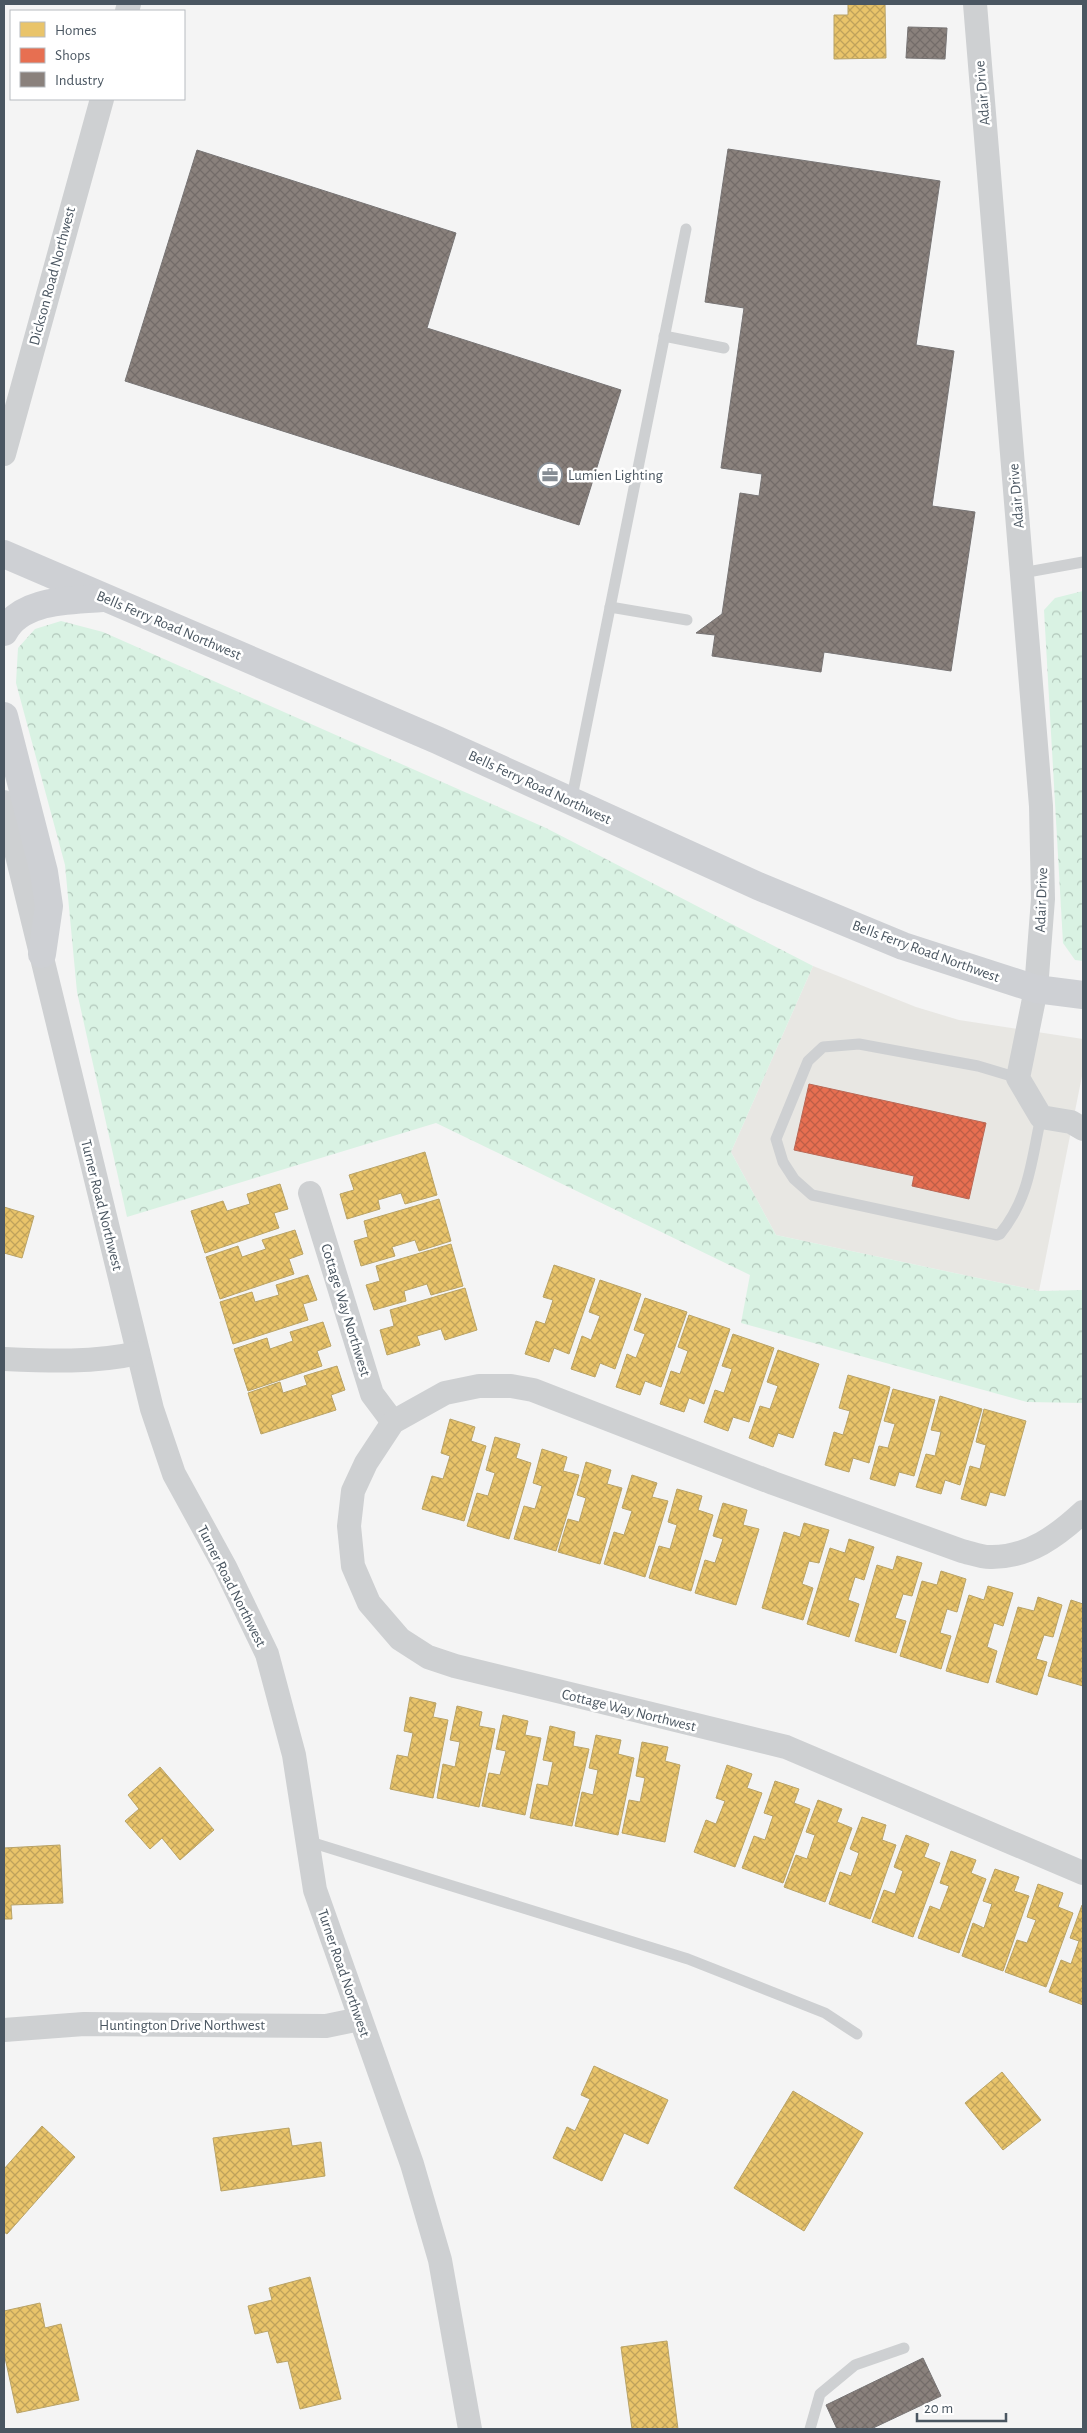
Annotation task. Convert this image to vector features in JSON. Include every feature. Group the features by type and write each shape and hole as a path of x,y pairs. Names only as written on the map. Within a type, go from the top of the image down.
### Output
{"main road":[{"name":"Bells Ferry Road Northwest","path":"4,554 438,740 758,886 903,946 1036,989 1083,996"},
{"path":"4,632 8,624 24,613 51,602 105,598"},
{"path":"4,716 44,872 49,906 42,954"}],"street":[{"name":"Adair Drive","path":"975,4 1041,806 1043,899 1036,989"},
{"name":"Dickson Road Northwest","path":"4,454 102,100"},
{"name":"Turner Road Northwest","path":"4,802 160,1439 174,1474 225,1567 267,1654 294,1756 315,1890 412,2164 440,2260 470,2429"},
{"path":"1036,989 1018,1078 1040,1117 1071,1122 1083,1129"},
{"name":"Cottage Way Northwest","path":"310,1193 372,1394 392,1422"},
{"path":"4,1359 52,1361 111,1359 138,1353"},
{"name":"Cottage Way Northwest","path":"1082,1868 786,1747 455,1666 428,1657 400,1639 370,1603 353,1566 349,1526 353,1491 366,1463 392,1422 445,1393 479,1386 511,1386 533,1390 772,1482 962,1551 991,1558 1023,1552 1056,1536 1083,1512"},
{"name":"Huntington Drive Northwest","path":"4,2030 84,2024 326,2026 360,2019"}],"lane":[{"path":"571,802 686,229"},
{"path":"664,336 724,348"},
{"path":"1022,574 1083,562"},
{"path":"610,607 688,620"},
{"path":"1018,1078 978,1066 858,1044 822,1046 808,1061 777,1138 781,1159 794,1179 812,1195 997,1235 1000,1234 1015,1215 1025,1194 1040,1117"},
{"path":"307,1841 688,1959 826,2013 857,2034"},
{"path":"810,2429 820,2394 855,2365 904,2348"}],"shaded area":[{"path":"813,966 916,1007 959,1020 1083,1039 1083,1071 1039,1291 776,1235 731,1152"}],"green space":[{"path":"1083,591 1083,961 1075,960 1063,943 1044,610 1055,598"},
{"path":"61,621 103,632 546,828 813,966 731,1152 776,1235 1039,1291 1083,1290 1083,1403 1027,1402 741,1323 750,1275 436,1123 127,1217 77,992 65,865 16,683 18,648 35,629"}],"building: Homes":[{"path":"848,4 885,4 886,58 834,59 834,15 848,15"},
{"path":"425,1152 437,1195 405,1204 401,1193 378,1200 380,1209 347,1219 340,1194 354,1190 349,1175"},
{"path":"280,1184 288,1209 274,1213 279,1228 205,1253 191,1211 223,1201 227,1211 250,1204 247,1194"},
{"path":"439,1199 451,1241 419,1251 415,1240 392,1247 395,1256 361,1266 354,1241 368,1237 364,1221"},
{"path":"4,1207 34,1216 22,1258 4,1253"},
{"path":"295,1230 303,1254 289,1259 294,1274 220,1299 206,1257 238,1246 242,1257 266,1249 262,1240"},
{"path":"451,1244 463,1286 431,1295 427,1284 404,1291 406,1301 374,1310 366,1285 380,1281 376,1266"},
{"path":"554,1265 595,1279 569,1354 554,1348 549,1362 525,1354 536,1321 545,1324 553,1300 543,1297"},
{"path":"308,1275 317,1300 303,1304 308,1320 233,1344 220,1302 252,1292 255,1302 279,1295 276,1285"},
{"path":"600,1280 641,1294 615,1369 600,1363 595,1377 571,1369 582,1336 591,1340 600,1316 589,1312"},
{"path":"465,1288 477,1330 445,1340 441,1329 417,1336 420,1345 387,1355 380,1330 394,1326 390,1310"},
{"path":"645,1298 687,1312 661,1387 645,1381 640,1395 616,1387 627,1354 636,1358 645,1334 634,1330"},
{"path":"689,1315 730,1329 704,1404 689,1398 684,1412 660,1404 671,1371 680,1374 688,1351 678,1347"},
{"path":"323,1322 331,1346 317,1351 322,1366 248,1391 234,1349 267,1338 270,1349 293,1341 290,1332"},
{"path":"733,1334 774,1348 749,1422 733,1417 728,1431 704,1422 715,1390 724,1393 732,1369 722,1366"},
{"path":"778,1350 819,1364 793,1438 778,1433 773,1447 749,1438 760,1406 770,1409 778,1386 767,1382"},
{"path":"337,1366 345,1390 331,1395 336,1410 261,1434 248,1393 280,1382 283,1393 307,1385 304,1376"},
{"path":"848,1375 890,1387 869,1463 853,1458 849,1472 825,1465 834,1432 843,1435 850,1411 839,1408"},
{"path":"893,1389 935,1400 914,1476 899,1472 895,1486 870,1479 879,1446 888,1448 895,1424 884,1421"},
{"path":"940,1396 982,1409 960,1485 945,1480 941,1494 916,1487 926,1454 935,1456 941,1432 931,1430"},
{"path":"984,1409 1026,1421 1005,1496 990,1492 986,1506 961,1499 970,1466 980,1469 986,1445 976,1442"},
{"path":"450,1419 475,1427 471,1441 486,1446 464,1521 422,1509 432,1476 443,1479 450,1456 441,1453"},
{"path":"495,1437 520,1444 516,1458 531,1463 509,1539 467,1526 477,1493 488,1496 495,1473 486,1470"},
{"path":"542,1449 567,1457 563,1471 579,1475 556,1551 514,1539 524,1506 535,1509 542,1486 533,1483"},
{"path":"586,1462 611,1470 607,1484 622,1488 600,1564 558,1552 568,1519 579,1522 586,1498 577,1495"},
{"path":"632,1475 657,1483 652,1497 668,1501 645,1577 604,1564 614,1532 624,1535 632,1511 622,1508"},
{"path":"677,1489 702,1496 698,1510 713,1515 691,1591 649,1578 659,1546 670,1549 677,1525 668,1522"},
{"path":"723,1503 747,1510 743,1525 759,1529 736,1605 695,1593 705,1560 715,1563 723,1539 713,1536"},
{"path":"804,1523 829,1530 819,1563 809,1561 802,1584 813,1588 803,1620 762,1608 784,1532 800,1537"},
{"path":"849,1539 874,1547 864,1580 855,1577 848,1600 859,1604 849,1637 807,1624 830,1548 845,1553"},
{"path":"897,1556 922,1563 912,1596 903,1594 895,1618 906,1621 896,1653 855,1641 877,1565 893,1570"},
{"path":"941,1571 966,1579 957,1612 947,1609 940,1633 951,1636 941,1669 900,1656 922,1581 937,1585"},
{"path":"988,1586 1013,1593 1003,1626 994,1623 987,1647 997,1651 988,1683 946,1671 969,1595 984,1600"},
{"path":"1038,1597 1062,1605 1053,1637 1044,1635 1036,1659 1047,1662 1037,1695 996,1682 1018,1607 1034,1611"},
{"path":"1071,1600 1083,1604 1083,1686 1048,1676"},
{"path":"410,1697 436,1703 433,1717 448,1720 433,1798 390,1789 397,1755 408,1757 413,1733 404,1731"},
{"path":"457,1706 482,1712 479,1726 495,1729 479,1807 437,1798 443,1764 455,1767 460,1742 450,1740"},
{"path":"503,1715 528,1721 525,1735 541,1738 525,1815 482,1806 489,1773 500,1775 506,1751 496,1749"},
{"path":"550,1726 575,1732 573,1746 589,1749 572,1826 530,1818 537,1784 548,1786 553,1762 543,1760"},
{"path":"596,1735 621,1740 618,1754 634,1758 618,1835 575,1826 582,1792 593,1795 598,1770 589,1768"},
{"path":"642,1742 668,1747 665,1761 680,1765 665,1842 622,1833 629,1800 640,1802 645,1778 636,1776"},
{"path":"727,1765 752,1774 747,1788 762,1793 735,1867 694,1852 706,1820 716,1824 725,1801 716,1798"},
{"path":"160,1767 214,1830 180,1860 162,1838 150,1849 125,1821 139,1809 128,1795"},
{"path":"775,1781 799,1789 794,1803 810,1809 783,1883 742,1868 754,1836 765,1840 773,1816 764,1813"},
{"path":"818,1800 842,1809 837,1822 852,1828 825,1902 784,1887 796,1855 807,1859 815,1835 806,1832"},
{"path":"862,1817 886,1825 882,1840 896,1845 870,1919 829,1904 840,1872 851,1876 859,1853 850,1849"},
{"path":"906,1835 929,1844 924,1857 940,1863 913,1937 872,1922 884,1890 895,1894 903,1871 894,1867"},
{"path":"60,1845 63,1903 11,1905 12,1919 4,1919 4,1848"},
{"path":"951,1851 976,1860 971,1873 986,1879 959,1953 918,1938 930,1906 940,1910 949,1886 940,1883"},
{"path":"995,1869 1019,1877 1014,1891 1029,1896 1003,1971 962,1956 973,1923 984,1928 992,1904 983,1901"},
{"path":"1038,1884 1063,1893 1058,1907 1073,1913 1046,1987 1005,1972 1017,1940 1027,1943 1036,1920 1027,1917"},
{"path":"1082,1905 1083,2005 1049,1992 1061,1960 1071,1964 1079,1941 1070,1938"},
{"path":"594,2066 668,2100 648,2144 624,2133 602,2181 553,2158 567,2127 575,2131 590,2099 581,2095"},
{"path":"1002,2072 1041,2120 1003,2150 965,2103"},
{"path":"793,2091 863,2133 804,2231 734,2188"},
{"path":"42,2126 75,2157 7,2234 4,2232 4,2169"},
{"path":"289,2128 292,2146 321,2142 325,2176 221,2191 213,2138"},
{"path":"310,2277 341,2399 300,2409 288,2361 277,2363 268,2331 255,2334 248,2306 272,2300 269,2288"},
{"path":"40,2303 45,2328 61,2324 79,2400 17,2413 4,2353 4,2311"},
{"path":"667,2341 678,2429 632,2429 621,2347"}],"building: Shops":[{"path":"809,1084 986,1123 969,1199 912,1186 914,1176 794,1150"}],"building: Industry":[{"path":"908,27 947,28 945,59 906,58"},
{"path":"728,149 940,181 916,345 954,351 932,506 975,512 951,671 824,652 821,672 712,656 715,635 696,633 722,614 740,493 759,496 762,474 721,468 744,308 705,302"},
{"path":"197,150 456,233 427,328 621,390 579,525 125,381"},
{"path":"923,2358 941,2396 871,2429 837,2429 826,2405"}],"place":[{"name":"Lumien Lighting","path":"550,475"}]}
